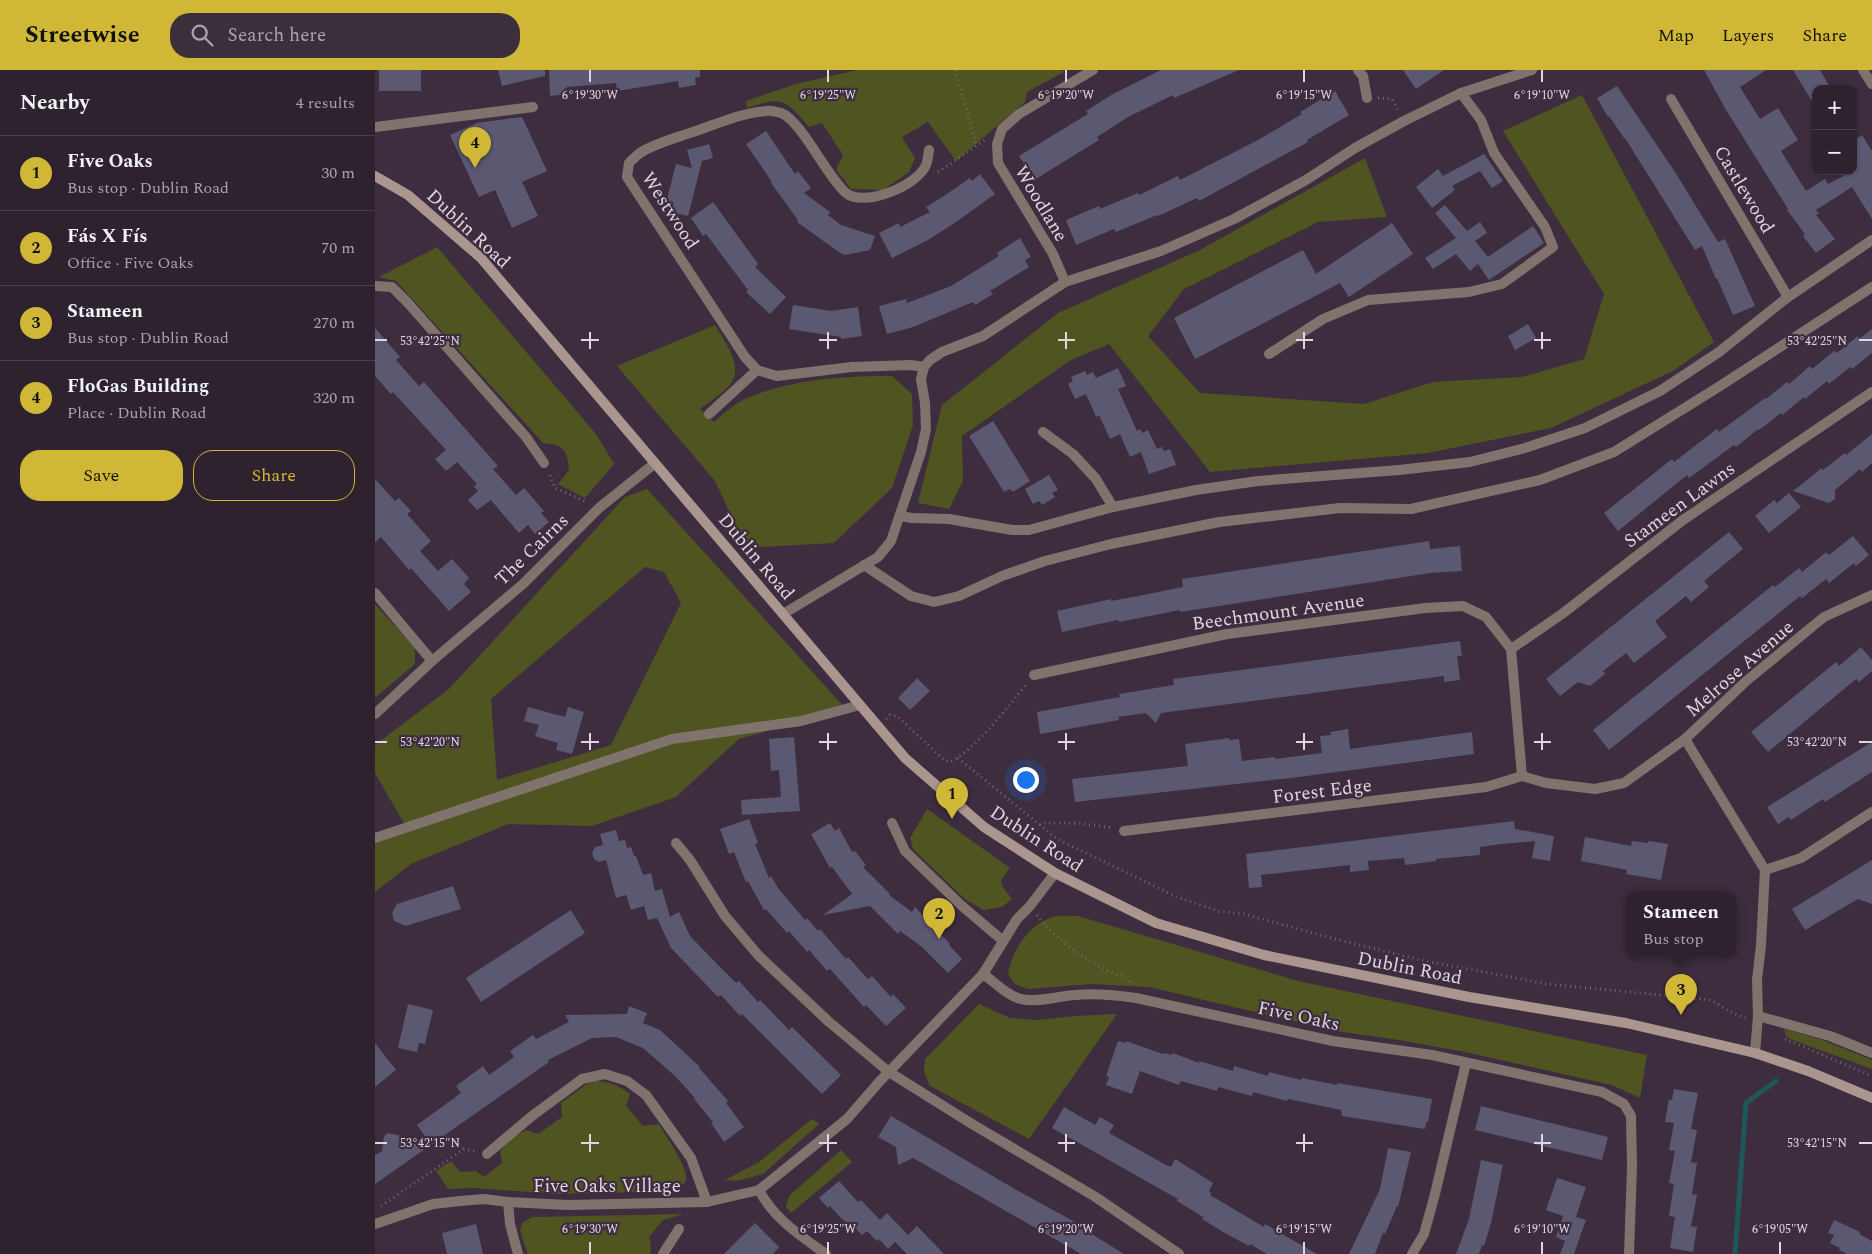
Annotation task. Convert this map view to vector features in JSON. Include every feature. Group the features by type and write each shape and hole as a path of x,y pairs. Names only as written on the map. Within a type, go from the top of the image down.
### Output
{"main road":[{"name":"Dublin Road","path":"375,176 408,195 481,258 912,765 984,827 1055,873 1156,923 1264,956 1469,997 1626,1023 1755,1053 1808,1071 1872,1098"}],"street":[{"path":"1002,129 1019,114 1093,70"},
{"path":"1358,70 1363,76 1367,98"},
{"path":"783,614 878,556 891,541 921,452 926,428 925,402 921,379 924,367 930,360 942,352 983,336 1065,282 1161,251 1234,218 1306,180 1355,148 1404,121 1461,93 1532,70"},
{"path":"1863,70 1872,84"},
{"path":"1269,354 1323,319 1368,300 1469,292 1502,284 1553,247 1545,227 1494,153 1481,120 1461,93"},
{"name":"Castlewood","path":"1671,99 1788,297"},
{"path":"375,127 533,107"},
{"name":"Westwood","path":"757,370 745,357 627,177 629,163 640,153 659,144 743,115 768,110 783,113 795,123 829,172 847,193 861,198 876,197 890,193 919,175 927,166"},
{"name":"Woodlane","path":"1002,129 997,144 998,163 1053,254 1065,282"},
{"path":"927,166 929,150"},
{"path":"901,516 949,519 1012,530 1029,530 1113,507 1196,490 1258,481 1399,470 1470,462 1525,448 1585,428 1660,391 1719,352 1788,297 1872,240"},
{"path":"375,286 391,287 409,304 526,437 544,463"},
{"path":"864,565 911,596 934,602 959,596 1002,576 1045,561 1111,544 1192,527 1219,522 1340,508 1411,510 1540,480 1614,452 1720,386 1872,287"},
{"path":"709,414 757,370 777,376 852,367 911,365 924,367"},
{"name":"Stameen Lawns","path":"1511,649 1562,614 1683,520 1872,392"},
{"path":"1043,432 1073,454 1097,479 1113,507"},
{"name":"The Cairns","path":"375,714 433,661 523,584 599,508 655,464"},
{"path":"375,593 433,661"},
{"name":"Melrose Avenue","path":"1765,870 1685,739 1745,682 1824,618 1872,595"},
{"name":"Beechmount Avenue","path":"1035,675 1227,634 1425,608 1463,606 1486,617 1511,649"},
{"path":"1511,649 1522,776 1546,783 1595,788 1624,783 1685,739"},
{"path":"375,838 673,738 801,721 860,705"},
{"name":"Forest Edge","path":"1124,831 1486,787 1522,776"},
{"path":"1755,1053 1758,1019 1757,980 1765,870 1801,858 1872,812"},
{"path":"892,824 905,851 962,906 1002,940"},
{"path":"675,843 690,860 725,916 758,955 828,1021 889,1072 972,1124 1094,1196 1179,1254"},
{"path":"826,1254 790,1228 767,1206 759,1190 847,1119 889,1072 983,974 1002,940 1055,873"},
{"name":"Five Oaks","path":"983,974 1010,994 1021,999 1077,994 1136,998 1333,1041 1432,1055 1602,1092 1624,1104 1631,1116 1632,1167 1629,1254"},
{"path":"1758,1019 1830,1036 1872,1053"},
{"path":"1412,1254 1423,1234 1435,1194 1466,1063"},
{"name":"Five Oaks Village","path":"487,1154 532,1116 582,1079 605,1074 627,1081 646,1095 691,1158 707,1202"},
{"name":"Five Oaks Village","path":"375,1224 433,1204 484,1199 568,1205 707,1202 759,1190"},
{"name":"Five Oaks Village","path":"508,1202 510,1224 518,1254"},
{"path":"663,1254 679,1229"}],"path":[{"path":"955,70 977,146"},
{"path":"1367,98 1392,99 1404,121"},
{"path":"927,166 937,173 1002,129"},
{"path":"544,463 555,488 599,508"},
{"path":"879,726 890,715 897,716 944,760 949,762 958,758 981,737 1035,675"},
{"path":"958,758 1057,839 1177,896 1218,911 1244,914 1425,961 1547,984 1711,1000 1732,1013 1758,1019"},
{"path":"1040,825 1042,823 1077,823 1107,826 1124,831"},
{"path":"1030,906 1045,926 1059,939 1103,968 1118,972 1128,978 1133,986 1136,998"},
{"path":"1784,1039 1872,1076"},
{"path":"378,1212 380,1207 464,1149 487,1154"}],"green space":[{"path":"857,70 1062,70 1064,72 1027,92 1025,102 956,161 928,122 902,137 915,158 909,172 883,190 851,189 836,169 843,155 822,123 809,127 794,111 782,102 769,102 747,108 746,101 796,84"},
{"path":"1582,95 1714,342 1673,371 1551,428 1428,453 1210,472 1109,344 1071,360 962,436 963,481 949,509 918,503 942,405 1058,313 1200,250 1365,158 1387,217 1318,222 1184,289 1148,336 1200,393 1364,404 1433,382 1522,377 1584,359 1604,294 1503,131"},
{"path":"437,247 596,434 614,464 585,498 558,484 569,470 567,457 563,449 556,445 543,443 396,281 379,277"},
{"path":"715,325 728,346 735,370 734,378 730,385 700,409 714,422 741,401 777,388 815,380 892,376 912,394 913,425 892,488 834,543 746,548 715,481 617,366"},
{"path":"647,489 846,709 739,739 676,797 592,826 508,824 411,864 375,892 375,834 405,825 375,773 375,745 449,689 625,497","holes":["645,567 664,572 681,603 611,745 497,780 491,699"]},
{"path":"375,604 415,648 415,664 375,698"},
{"path":"927,809 1010,868 1001,880 1003,887 1012,899 1002,907 984,910 966,900 913,849 910,838"},
{"path":"1078,916 1298,981 1647,1055 1640,1098 1612,1085 1465,1052 1336,1031 1149,987 1092,984 1028,989 1015,984 1008,974 1010,965 1022,941 1034,927 1050,918"},
{"path":"979,1004 1010,1018 1038,1020 1117,1014 1029,1139 930,1086 924,1072 925,1059"},
{"path":"1784,1029 1820,1039 1872,1060 1872,1069 1790,1039 1786,1036"},
{"path":"597,1081 615,1085 630,1094 626,1106 643,1126 659,1124 680,1159 686,1174 685,1181 676,1191 559,1194 474,1188 448,1189 436,1171 451,1161 460,1172 476,1171 484,1177 502,1163 500,1152 506,1142 526,1130 538,1134 562,1117 561,1103 587,1084"},
{"path":"812,1119 819,1124 763,1174 736,1181 725,1180 759,1162"},
{"path":"841,1150 852,1162 791,1213 786,1207 789,1196"},
{"path":"683,1214 663,1220 649,1237 651,1244 650,1254 528,1254 520,1231 522,1223 532,1217"}],"building":[{"path":"379,70 421,70 421,91 379,91"},
{"path":"498,70 545,70 545,76 502,86"},
{"path":"549,70 700,70 700,77 695,78 696,85 679,88 678,81 617,91 616,83 567,87 560,95 550,96"},
{"path":"1161,70 1239,70 1174,98 1173,95 1128,117 1097,137 1099,140 1034,180 1019,156 1088,114 1086,111 1113,94"},
{"path":"1403,70 1444,70 1416,89"},
{"path":"1704,70 1766,70 1740,87 1760,119 1778,108 1798,140 1781,151 1806,191 1825,179 1828,184 1845,175 1857,175 1857,138 1862,135 1872,151 1872,219 1852,187 1816,210 1819,213 1816,215 1835,239 1816,253 1803,236 1805,234 1787,210"},
{"path":"1793,70 1820,70 1829,85 1812,85 1812,101"},
{"path":"1617,86 1675,172 1718,242 1725,239 1755,306 1733,315 1702,246 1695,250 1625,138 1608,117 1597,98"},
{"path":"1335,91 1349,115 1307,140 1308,142 1199,201 1197,198 1158,216 1116,232 1114,229 1076,245 1066,220 1099,206 1100,209 1138,193 1139,195 1178,176 1180,180 1258,140 1302,114 1300,112"},
{"path":"522,117 547,171 522,182 538,216 512,228 495,190 479,197 450,135 477,123"},
{"path":"766,131 795,174 798,171 811,188 804,193 830,212 828,215 841,225 875,236 870,250 845,255 797,222 798,220 746,144"},
{"path":"709,144 713,158 702,161 688,216 670,212 666,203 676,164 692,168 687,150"},
{"path":"1484,154 1503,181 1492,188 1480,171 1452,186 1455,190 1432,208 1416,187 1438,169 1443,176"},
{"path":"980,174 995,194 928,240 892,258 879,233 899,223 900,227 930,212 926,207 970,178 972,181"},
{"path":"713,202 758,264 755,267 786,297 770,314 746,292 748,290 706,234 703,236 691,218"},
{"path":"1445,205 1467,231 1480,222 1487,233 1475,241 1488,257 1533,226 1544,243 1489,280 1478,264 1470,271 1456,254 1433,269 1425,258 1456,238 1435,213"},
{"path":"1392,223 1413,254 1349,297 1340,283 1195,359 1174,318 1303,250 1316,274"},
{"path":"1020,238 1031,257 1025,260 1029,267 990,291 993,294 975,305 973,302 913,327 887,334 879,306 906,299 907,303 951,286 999,256 997,253"},
{"path":"793,305 831,311 858,307 862,336 841,339 841,337 789,329"},
{"path":"1528,324 1536,338 1515,350 1508,336"},
{"path":"375,328 400,357 396,360 419,386 424,382 498,466 493,469 516,495 524,488 544,511 541,513 549,522 535,534 528,525 519,533 491,500 477,510 468,500 478,491 474,486 477,484 457,462 446,471 435,459 446,450 393,392 391,394 375,376"},
{"path":"1872,329 1872,353 1852,369 1850,367 1829,384 1827,381 1805,399 1804,397 1782,415 1781,413 1736,447 1734,445 1689,478 1687,475 1618,531 1604,513 1672,459 1674,462 1717,429 1719,432 1787,382 1789,384 1810,366 1812,369 1834,351 1837,353 1858,336 1859,339"},
{"path":"1118,368 1126,386 1118,389 1137,431 1140,429 1142,433 1148,430 1157,449 1162,447 1164,451 1170,449 1176,465 1149,474 1141,452 1130,457 1120,434 1110,439 1099,415 1096,417 1086,394 1075,399 1068,384 1073,381 1071,377 1085,371 1087,375 1093,372 1096,378"},
{"path":"993,421 1030,481 1013,492 1010,489 1004,492 969,436"},
{"path":"1872,434 1872,463 1862,472 1860,469 1835,490 1835,499 1829,503 1793,491 1822,468 1823,470 1845,453 1846,455"},
{"path":"1049,475 1058,490 1052,493 1055,497 1042,505 1039,501 1033,504 1025,489"},
{"path":"375,479 395,501 399,498 411,511 407,514 431,541 420,551 438,571 452,559 469,578 464,584 471,592 449,611 411,568 409,570 381,537 375,542"},
{"path":"1789,493 1801,507 1769,533 1755,516 1774,500 1777,503"},
{"path":"1729,532 1743,549 1704,581 1709,587 1691,602 1686,596 1655,621 1667,637 1634,663 1626,653 1603,671 1605,674 1590,686 1578,682 1560,696 1546,679"},
{"path":"1853,536 1869,555 1856,566 1854,563 1829,583 1826,579 1802,598 1800,596 1609,750 1593,730 1773,585 1775,587 1799,568 1802,572 1826,552 1829,555"},
{"path":"1429,541 1430,549 1460,546 1462,571 1430,573 1180,612 1180,610 1119,622 1118,620 1062,632 1057,611 1111,599 1111,601 1183,587 1182,579"},
{"path":"1460,641 1462,656 1457,656 1460,680 1444,682 1444,676 1161,713 1156,723 1146,713 1118,717 1119,720 1040,734 1037,712 1120,697 1119,694 1174,685 1173,679"},
{"path":"1861,647 1872,660 1872,671 1859,682 1856,679 1768,752 1751,732 1836,662 1839,666"},
{"path":"917,678 930,691 910,710 898,698"},
{"path":"528,707 565,717 568,707 584,712 572,754 556,750 558,743 535,736 539,725 524,721"},
{"path":"1348,729 1350,749 1472,732 1474,754 1291,778 1075,802 1072,779 1188,766 1185,744 1229,738 1229,740 1239,739 1242,761 1275,757 1275,759 1322,753 1320,736 1331,735 1330,732"},
{"path":"794,737 800,811 742,815 741,800 781,797 779,770 771,771 769,739"},
{"path":"1872,742 1872,772 1825,802 1823,799 1791,820 1789,817 1778,824 1767,807"},
{"path":"749,819 758,843 755,844 769,878 771,876 778,888 805,920 807,918 818,931 820,929 846,959 848,957 868,979 872,976 891,997 893,994 906,1008 886,1026 866,1005 864,1007 830,969 827,971 809,950 807,952 789,931 787,933 766,909 764,910 748,881 746,882 734,852 729,854 720,829"},
{"path":"1514,821 1515,829 1554,836 1550,861 1532,858 1535,841 1480,847 1480,855 1436,859 1436,861 1405,865 1404,858 1368,861 1369,870 1350,872 1350,865 1261,875 1262,887 1249,888 1246,854"},
{"path":"830,823 835,831 839,828 852,852 855,851 866,865 863,867 889,895 912,912 915,907 962,959 948,973 922,947 900,931 898,934 870,906 823,915 852,894 832,867 830,868 811,834"},
{"path":"616,830 619,841 625,840 627,848 631,847 643,875 651,873 655,891 662,889 670,917 679,912 690,936 716,963 736,983 739,981 758,1002 760,1000 789,1030 792,1027 841,1075 822,1094 742,1014 740,1016 721,995 718,997 671,948 657,918 648,920 644,906 631,910 626,895 616,898 606,860 599,862 594,859 592,853 595,847 603,845 600,834"},
{"path":"1585,837 1631,846 1632,841 1668,844 1661,880 1626,874 1627,870 1581,861"},
{"path":"1872,860 1872,904 1858,899 1805,930 1792,909"},
{"path":"453,886 461,909 406,926 394,921 392,913 397,904"},
{"path":"571,910 585,933 481,1002 466,978"},
{"path":"408,1004 433,1010 425,1044 419,1043 417,1052 398,1048"},
{"path":"629,1006 647,1013 643,1023 660,1030 700,1067 728,1101 726,1103 744,1127 724,1142 711,1123 713,1122 695,1098 675,1076 643,1048 616,1037 592,1038 548,1060 549,1062 375,1184 375,1155 382,1151 384,1136 388,1133 429,1142 417,1125 461,1093 456,1086 483,1066 489,1075 514,1057 510,1051 533,1035 536,1039 569,1022 565,1015 627,1014"},
{"path":"1118,1041 1125,1043 1126,1041 1163,1054 1172,1055 1173,1053 1199,1063 1199,1061 1233,1071 1234,1066 1268,1076 1269,1072 1301,1080 1302,1078 1337,1085 1337,1083 1432,1099 1428,1122 1426,1122 1425,1129 1342,1116 1341,1110 1288,1099 1287,1101 1253,1092 1252,1096 1218,1087 1217,1091 1181,1081 1179,1085 1140,1071 1132,1094 1106,1085 1109,1077 1106,1076"},
{"path":"375,1043 396,1070 375,1087"},
{"path":"1674,1089 1698,1093 1691,1129 1697,1130 1691,1162 1697,1163 1692,1194 1697,1195 1691,1226 1697,1227 1693,1252 1670,1248 1675,1217 1669,1216 1674,1184 1669,1183 1675,1151 1669,1150 1674,1123 1665,1122 1669,1099 1672,1100"},
{"path":"1481,1106 1608,1137 1602,1160 1475,1130"},
{"path":"1064,1107 1095,1125 1100,1117 1114,1125 1109,1133 1166,1165 1171,1167 1175,1159 1213,1183 1209,1191 1210,1195 1264,1227 1265,1224 1317,1254 1267,1254 1223,1232 1177,1201 1178,1199 1052,1128"},
{"path":"891,1116 1013,1188 1086,1228 1085,1230 1124,1254 1081,1254 913,1158 898,1165 896,1147 878,1137"},
{"path":"1388,1148 1411,1152 1398,1207 1385,1234 1383,1233 1375,1254 1349,1254 1380,1189"},
{"path":"1481,1160 1503,1165 1491,1223 1484,1246 1482,1245 1479,1254 1456,1254 1469,1219"},
{"path":"1557,1178 1586,1187 1576,1217 1586,1220 1574,1254 1560,1254 1565,1241 1556,1237 1563,1216 1546,1210"},
{"path":"839,1181 858,1202 861,1200 880,1220 887,1213 908,1235 917,1226 944,1254 907,1254 895,1242 888,1249 879,1239 877,1241 867,1231 862,1235 830,1206 828,1208 819,1198"},
{"path":"1834,1220 1860,1232 1859,1234 1872,1241 1872,1254 1847,1254 1830,1243 1834,1235 1828,1233"},
{"path":"755,1223 779,1247 773,1254 724,1254"},
{"path":"476,1224 483,1254 447,1254 442,1233"}],"waterway":[{"path":"1735,1254 1746,1103 1776,1081"}],"place":[{"name":"FloGas Building","path":"475,168"},
{"name":"Five Oaks","path":"952,819"},
{"name":"Fás X Fís","path":"939,939"},
{"name":"Stameen","path":"1681,1015"}]}
